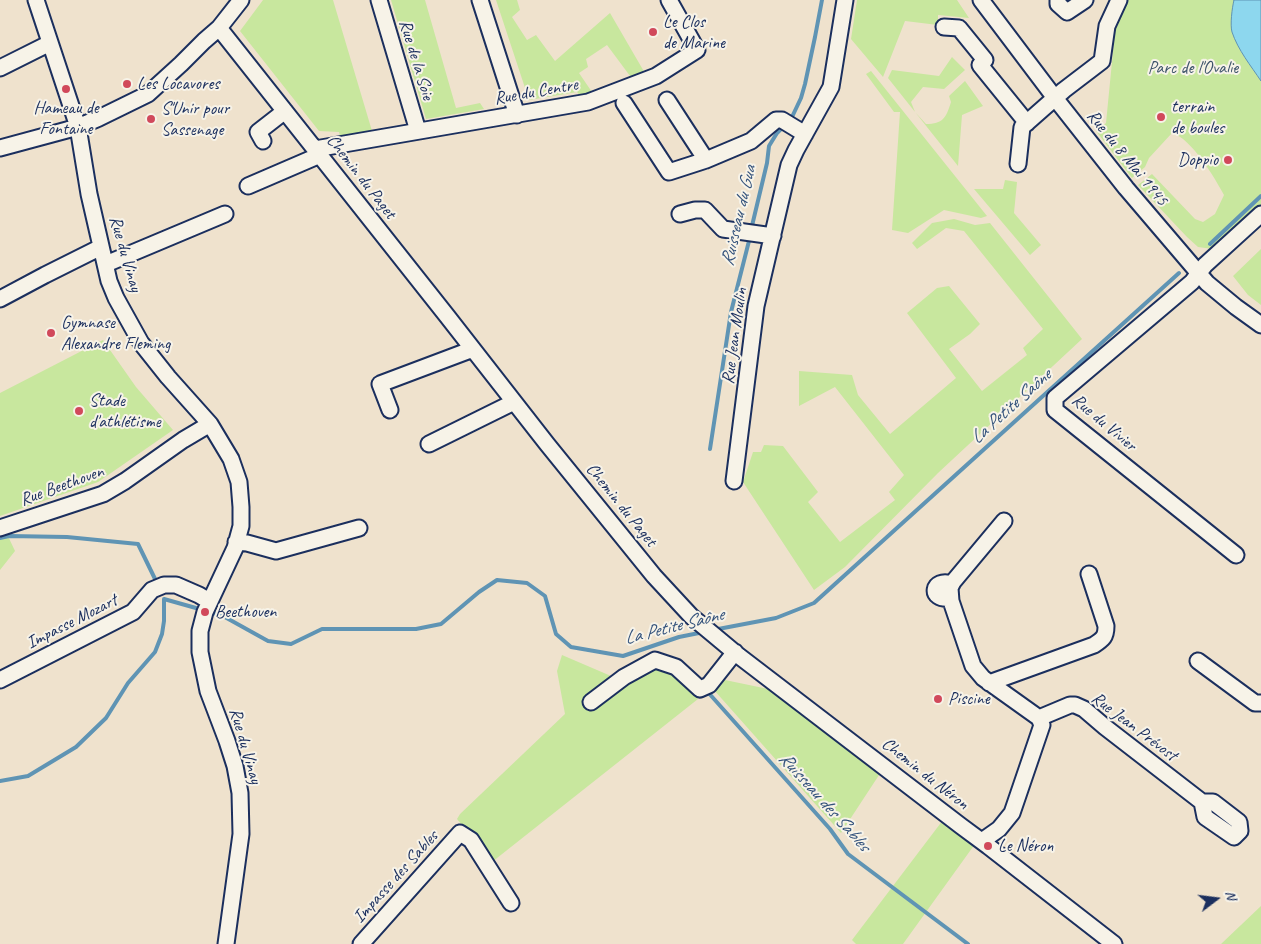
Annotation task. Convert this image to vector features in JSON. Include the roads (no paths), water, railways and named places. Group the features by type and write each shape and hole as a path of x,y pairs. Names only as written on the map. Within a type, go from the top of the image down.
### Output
{"street":[{"name":"Rue du Vinay","path":"36,0 78,127 89,194 109,281 116,298 141,343 210,424 230,459 239,482 241,526 235,548 209,601 200,631 200,652 208,691 228,741 240,793 241,834 226,944"},
{"path":"0,148 78,127 148,94 219,28 241,0"},
{"name":"Rue de la Soie","path":"379,0 418,131"},
{"path":"480,0 517,115"},
{"name":"Rue du Centre","path":"248,186 318,152 418,131 588,102 656,76 696,50 669,0"},
{"name":"Rue Jean Moulin","path":"734,481 756,306 760,234 789,165 832,87 845,0"},
{"name":"Rue du 8 Mai 1945","path":"981,0 1126,188 1207,283 1261,325"},
{"path":"1058,0 1058,4 1067,12 1085,0"},
{"path":"1018,164 1022,127 1102,61 1107,26 1114,1"},
{"path":"944,27 959,28 985,60 980,65 1026,123"},
{"name":"Chemin du Paget","path":"219,28 547,444 654,576 691,616 709,630"},
{"path":"0,68 50,43"},
{"path":"667,100 706,160"},
{"path":"624,103 669,172 706,160 751,141 776,120 786,123 805,134"},
{"path":"263,141 258,132 285,111"},
{"path":"680,214 695,210 705,210 723,229 760,234"},
{"path":"106,264 225,214"},
{"path":"1199,273 1261,214"},
{"path":"0,299 101,247"},
{"name":"Rue du Vivier","path":"1199,273 1192,282 1055,398 1056,410 1236,555"},
{"path":"390,410 380,384 473,349"},
{"path":"429,444 514,402"},
{"name":"Rue Beethoven","path":"0,528 103,494 210,424"},
{"path":"982,841 999,829 1012,813 1042,725 1039,718 989,683 973,666 951,591 952,582 1004,521"},
{"path":"236,542 276,551 359,528"},
{"path":"989,683 1094,645 1102,640 1106,633 1106,626 1089,574"},
{"name":"Impasse Mozart","path":"0,680 134,612 152,590 176,585 209,601"},
{"name":"Chemin du Néron","path":"709,630 1114,944"},
{"path":"591,702 624,676 655,660 676,667 700,689 709,686 735,652"},
{"path":"1198,662 1259,700"},
{"name":"Rue Jean Prévost","path":"1039,718 1070,705 1079,707 1202,802"},
{"name":"Impasse des Sables","path":"361,944 460,833 471,840 511,903"}],"water":[{"path":"1234,0 1261,0 1261,81 1241,51 1232,32"}],"waterway":[{"name":"Ruisseau du Gua","path":"790,120 801,98 805,84 822,0"},
{"name":"Ruisseau du Gua","path":"751,230 767,163 769,146 777,133 785,125"},
{"name":"La Petite Saône","path":"1210,244 1261,196"},
{"name":"Ruisseau du Gua","path":"710,449 731,312 750,237"},
{"name":"La Petite Saône","path":"713,630 776,618 814,603 1179,273"},
{"path":"0,538 9,536 67,537 138,544 157,583"},
{"name":"La Petite Saône","path":"209,612 223,616 268,641 291,644 322,629 416,629 441,624 479,592 497,580 527,583 545,596 556,634 571,647 623,656 679,637 704,632"},
{"name":"La Petite Saône","path":"0,781 28,776 76,747 106,718 128,683 155,652 162,634 164,599 203,610"},
{"name":"Ruisseau des Sables","path":"706,690 830,829 848,854 968,944"}],"place":[{"name":"Le Clos de Marine","path":"653,32"},
{"name":"Les Locavores","path":"127,84"},
{"name":"Hameau de Fontaine","path":"66,89"},
{"name":"terrain de boules","path":"1161,117"},
{"name":"S'Unir pour Sassenage","path":"151,119"},
{"name":"Doppio","path":"1228,160"},
{"name":"Gymnase Alexandre Fleming","path":"51,333"},
{"name":"Stade d'athlétisme","path":"79,411"},
{"name":"Beethoven","path":"205,612"},
{"name":"Piscine","path":"938,699"},
{"name":"Le Néron","path":"988,846"}],"park label":[{"name":"Parc de l'Ovalie","path":"1193,68"}]}
